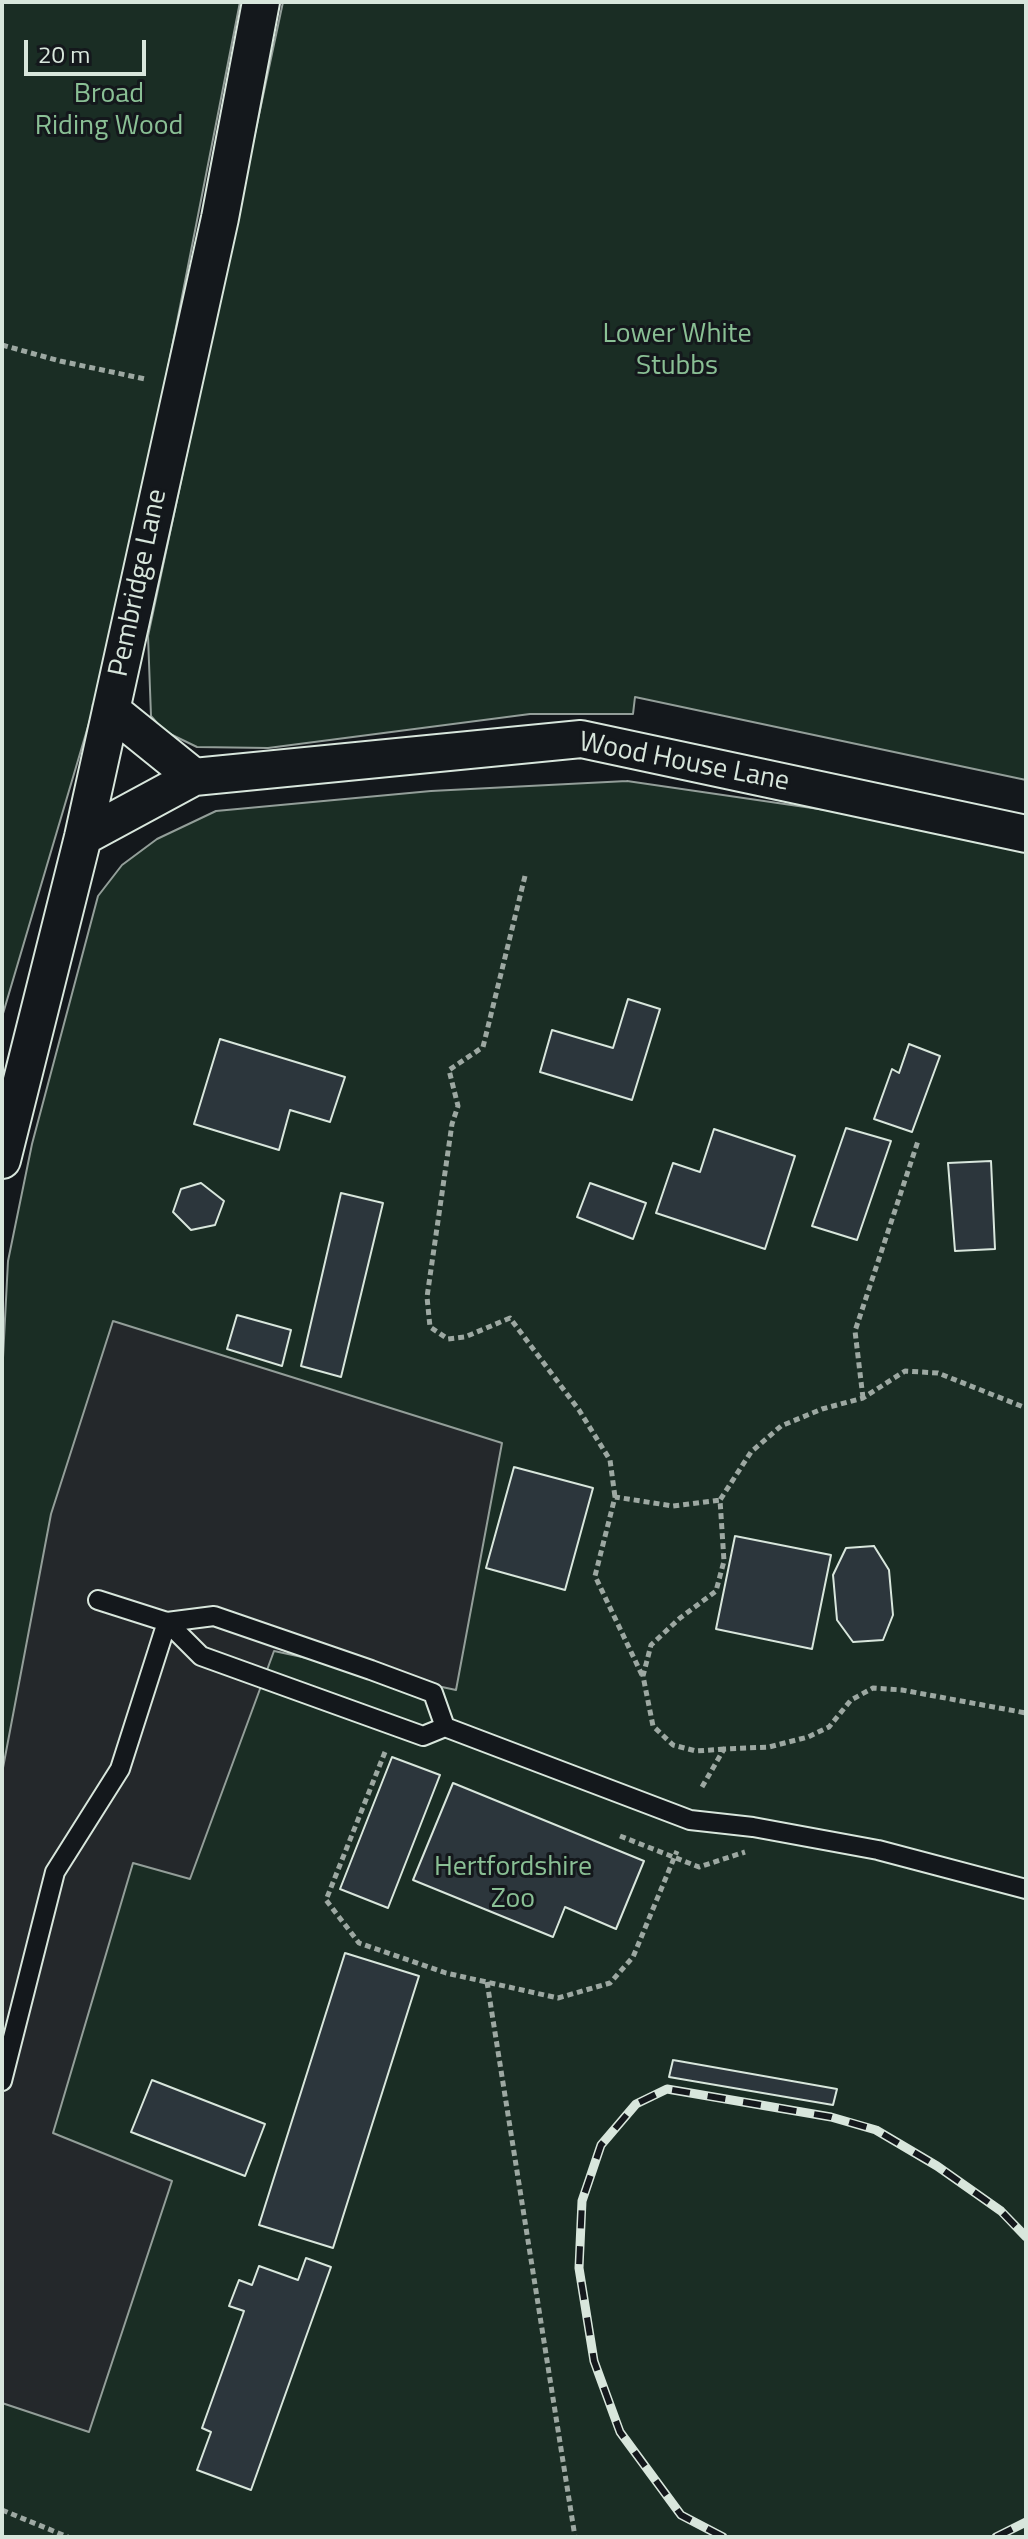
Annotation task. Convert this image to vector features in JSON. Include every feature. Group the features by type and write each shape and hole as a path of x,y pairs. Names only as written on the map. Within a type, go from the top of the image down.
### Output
{"street":[{"name":"Pembridge Lane","path":"2,1160 83,837 220,218 261,2"},
{"path":"111,710 194,777"},
{"name":"Wood House Lane","path":"83,837 194,777 581,739 1026,834"}],"lane":[{"path":"98,1600 167,1622 214,1616 433,1693 445,1727"},
{"path":"167,1622 201,1656 423,1736 445,1727 690,1820 753,1827 878,1850 1026,1889"},
{"path":"2,2081 55,1872 120,1769 167,1622"}],"path":[{"path":"2,345 181,388"},
{"path":"525,876 483,1047 449,1070 458,1106 452,1124 427,1297 430,1327 448,1339 465,1337 510,1318 579,1410 610,1460 615,1497 595,1576 643,1676 653,1726 673,1745 696,1751 769,1747 808,1737 829,1727 851,1700 873,1688 902,1690 1026,1713"},
{"path":"863,1398 855,1331 918,1141"},
{"path":"643,1676 651,1645 716,1591 724,1561 720,1500 751,1452 781,1426 822,1409 863,1398 905,1371 938,1373 1026,1408"},
{"path":"615,1497 673,1506 720,1500"},
{"path":"388,1744 326,1900 359,1943 446,1973 558,1998 610,1983 633,1957 677,1851"},
{"path":"702,1787 724,1749"},
{"path":"620,1836 699,1867 745,1852"},
{"path":"487,1982 575,2537"},
{"path":"2,2510 68,2537"}],"green space":[{"name":"Broad Riding Wood","path":"2,2 240,2 116,632 2,1017"},
{"name":"Lower White Stubbs","path":"283,2 1026,2 1026,780 635,697 633,714 530,714 268,748 197,747 164,731 151,716 148,636"},
{"name":"Hertfordshire Zoo","path":"627,781 990,834 1026,843 1026,2537 2,2537 2,1377 8,1261 32,1144 98,896 122,865 157,839 216,811 431,791"}],"shaded area":[{"path":"113,1321 502,1443 456,1690 274,1651 190,1879 133,1863 53,2133 172,2181 89,2432 2,2403 2,1773 51,1514"}],"building":[{"path":"628,999 660,1009 632,1100 540,1072 552,1030 613,1048"},
{"path":"220,1039 345,1077 330,1122 290,1110 279,1150 194,1124"},
{"path":"909,1044 940,1056 912,1132 874,1119 892,1069 899,1073"},
{"path":"846,1128 891,1141 857,1240 812,1226"},
{"path":"714,1129 795,1156 765,1249 656,1213 673,1163 700,1172"},
{"path":"991,1161 995,1249 955,1251 948,1163"},
{"path":"201,1183 224,1201 215,1225 191,1230 173,1212 181,1189"},
{"path":"590,1183 646,1203 633,1239 577,1217"},
{"path":"341,1193 383,1203 341,1377 301,1366"},
{"path":"237,1315 291,1330 282,1366 227,1349"},
{"path":"514,1467 593,1488 565,1590 486,1568"},
{"path":"735,1536 831,1555 812,1649 716,1629"},
{"path":"874,1546 889,1570 893,1615 883,1640 853,1642 837,1620 833,1575 846,1548"},
{"path":"392,1757 440,1775 388,1908 340,1889"},
{"path":"453,1783 644,1861 616,1929 565,1907 553,1937 413,1880"},
{"path":"345,1953 419,1976 333,2248 259,2225"},
{"path":"673,2060 837,2089 833,2105 669,2077"},
{"path":"152,2080 265,2124 245,2176 131,2132"},
{"path":"306,2258 331,2267 251,2490 197,2470 211,2432 202,2428 244,2311 229,2306 239,2280 252,2285 259,2266 298,2280"}],"railway":[{"path":"723,2537 681,2515 620,2432 594,2361 579,2268 582,2201 601,2145 636,2104 667,2089 831,2117 876,2130 937,2166 1001,2211 1026,2237"},
{"path":"996,2537 1026,2522"}]}
